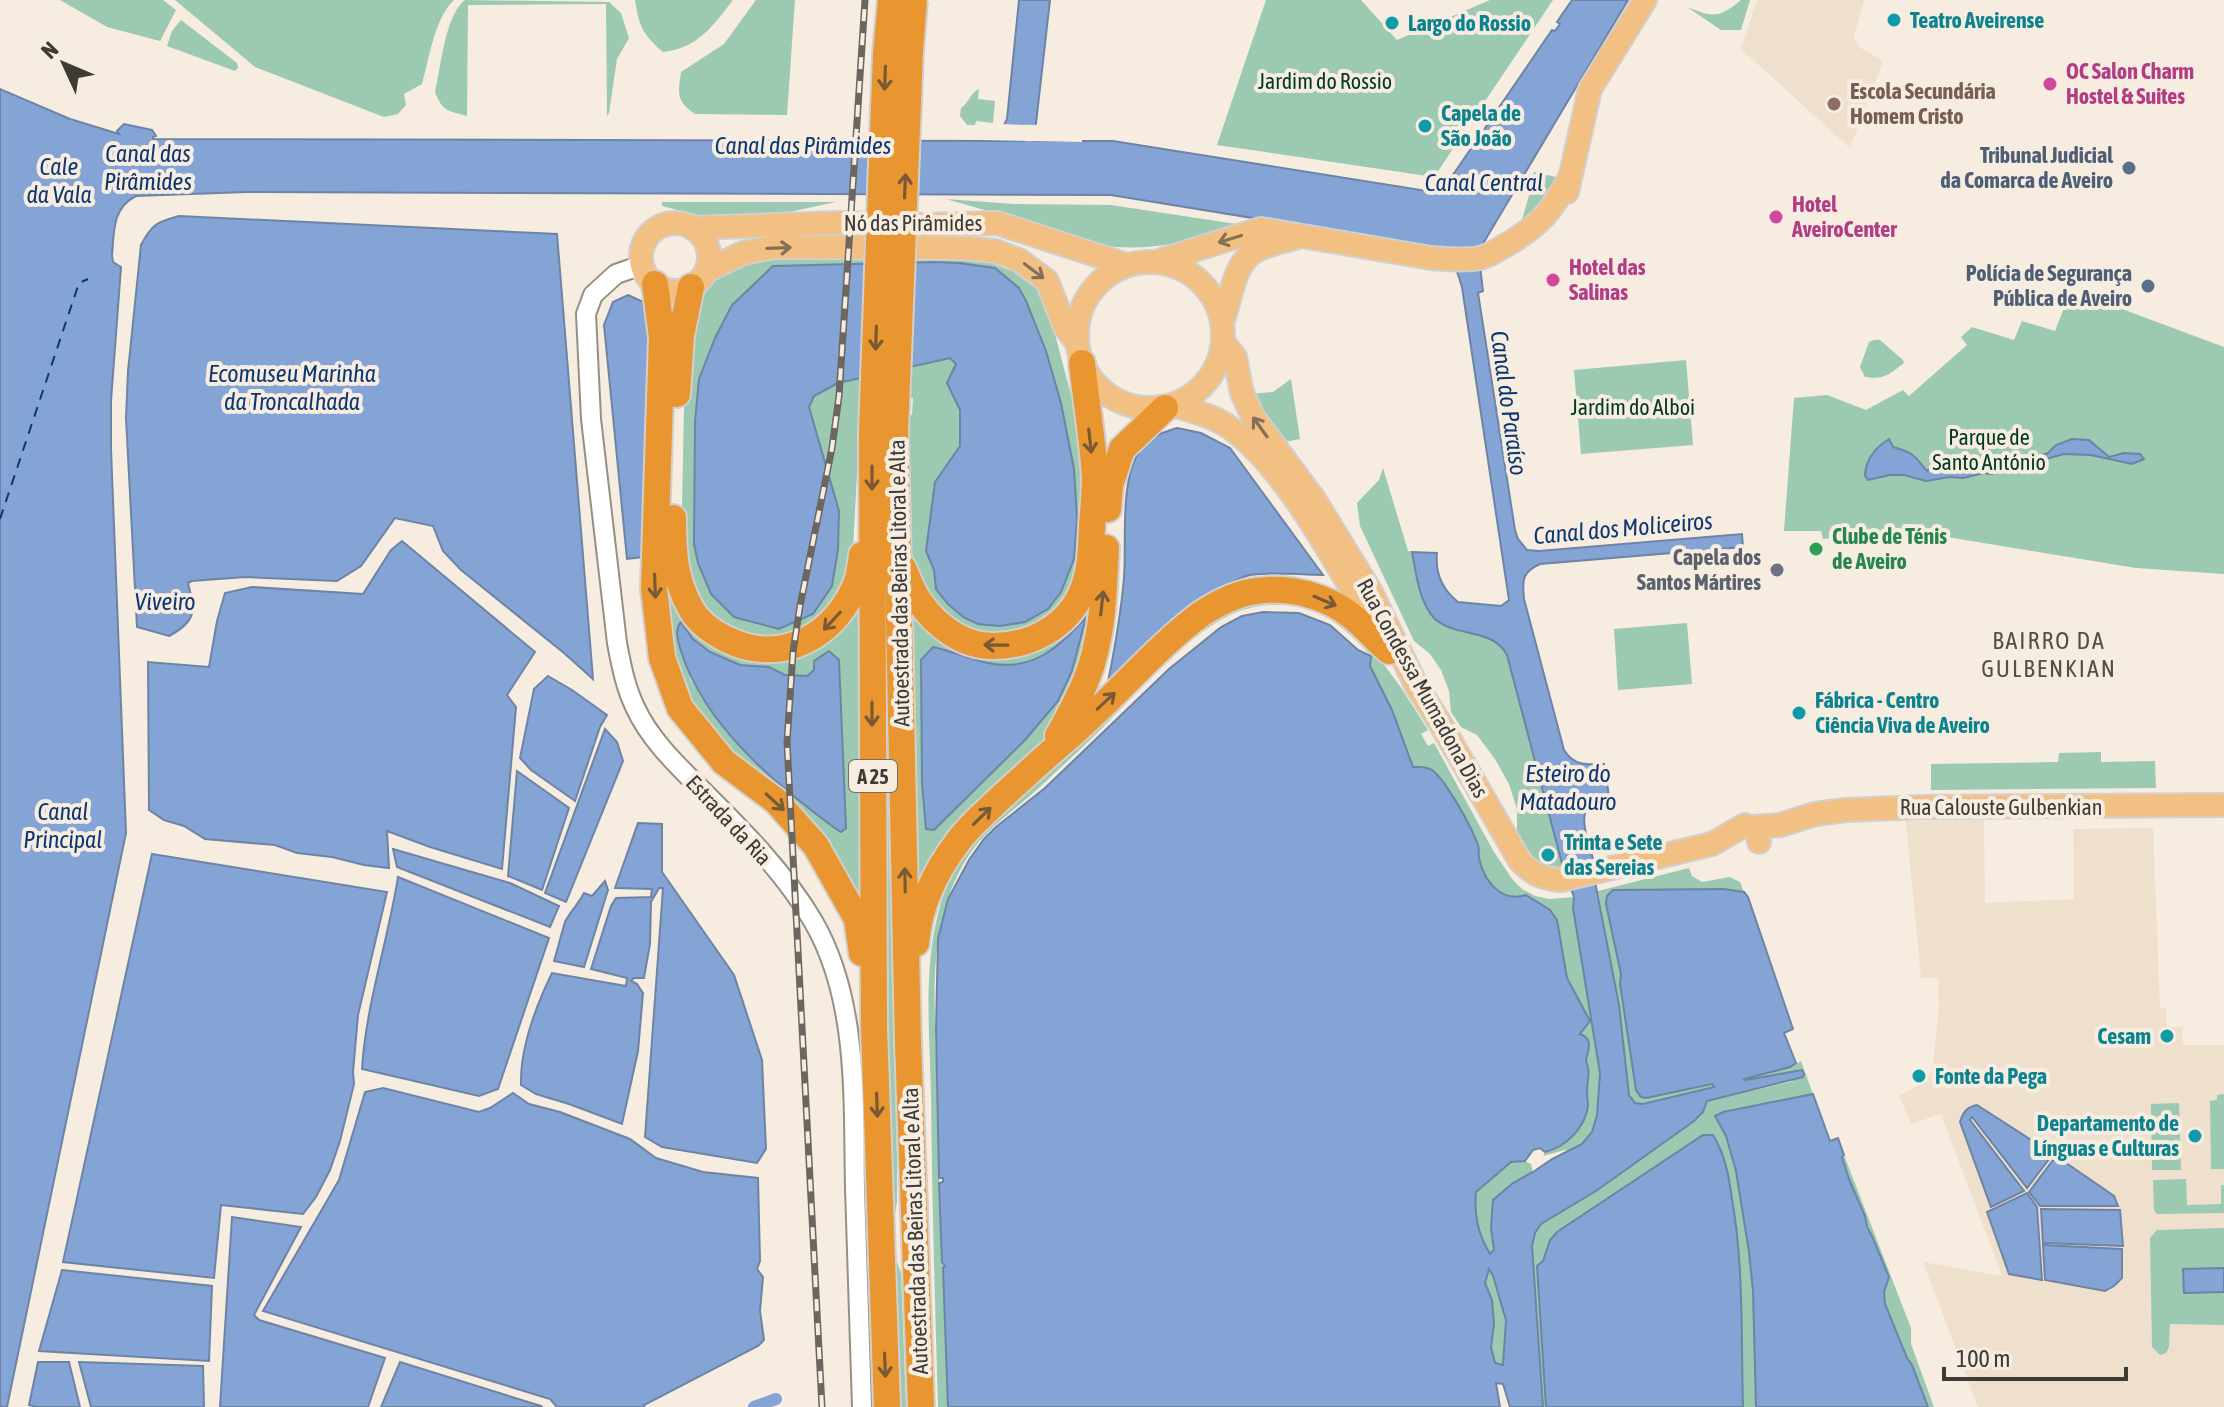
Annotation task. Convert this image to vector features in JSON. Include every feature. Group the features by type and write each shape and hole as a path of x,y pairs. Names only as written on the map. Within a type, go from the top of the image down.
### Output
{"highway":[{"name":"Autoestrada das Beiras Litoral e Alta","path":"891,0 886,54 884,432 898,556 908,1042 921,1407"},
{"name":"Autoestrada das Beiras Litoral e Alta","path":"887,1407 874,1027 871,524 884,432 914,0"},
{"path":"648,275 662,337 654,589 662,658 680,708 724,762 776,801 816,846 857,919 874,1027"},
{"path":"698,279 681,335 673,551 677,578 691,610 712,632 740,646 771,650 799,645 825,629 844,607 858,578 871,524"},
{"path":"898,556 917,599 925,609 952,634 970,643 1010,646 1028,641 1051,629 1072,609 1090,569 1095,479 1079,353"},
{"path":"1048,753 1079,700 1097,645 1110,485 1122,449 1169,406"},
{"path":"908,1042 917,932 930,885 957,841 1182,630 1227,599 1258,590 1280,590 1332,603 1354,618 1389,651"}],"main road":[{"path":"1158,261 1181,267 1200,280 1215,298 1223,320 1224,343 1218,365 1205,385 1187,399 1169,406 1140,409 1116,401 1095,385 1079,353 1078,318 1088,296 1105,277 1127,265 1158,261 1261,229 1442,259 1509,254 1530,244 1552,227 1570,177 1590,89 1645,0"},
{"name":"Nó das Pirâmides","path":"648,275 641,256 643,245 657,228 678,223 692,228 837,223 997,223 1127,265"},
{"path":"648,275 668,291 679,291 698,279 709,261 708,250 704,240 692,228"},
{"path":"1223,320 1237,275 1248,256 1260,248 1304,236"},
{"name":"Nó das Pirâmides","path":"698,279 743,253 774,247 965,248 995,251 1019,260 1047,281 1079,353"},
{"name":"Rua Condessa Mumadona Dias","path":"1224,343 1235,357 1242,393 1253,417 1314,499 1371,592 1416,685 1520,861 1530,872 1561,880 1746,838"},
{"path":"1169,406 1205,414 1229,428 1263,457 1300,506 1389,651 1416,685"},
{"name":"Rua Calouste Gulbenkian","path":"1746,838 1815,814 1846,810 2224,805"}],"street":[{"name":"Estrada da Ria","path":"648,275 616,274 593,295 586,314 591,419 623,676 635,708 668,756 753,841 781,875 814,922 833,966 847,1021 854,1100 862,1407"}],"shaded area":[{"name":"Escola Secundária Homem Cristo","path":"1757,0 1864,0 1854,37 1859,47 1883,61 1850,148 1741,49"},
{"path":"1984,820 1985,903 2074,899 2073,829 2153,828 2160,1008 2166,1008 2167,1027 2182,1027 2183,1045 2224,1045 2224,1407 1978,1407 1923,1262 2002,1276 1941,1114 1911,1124 1899,1096 1927,1080 1933,1066 1939,1004 1938,978 1921,978 1906,821"}],"green space":[{"path":"60,0 163,0 176,10 160,41 107,27"},
{"path":"175,0 454,0 437,27 422,84 404,94 406,105 398,114 384,117 255,67"},
{"path":"465,0 609,2 621,13 629,38 617,59 607,116 606,4 468,5 467,116 443,107 435,92 442,56 448,29 458,7"},
{"path":"635,0 733,0 695,41 663,52 643,29"},
{"path":"756,0 795,0 787,115 695,114 684,105 680,96 681,72 724,44"},
{"name":"Jardim do Rossio","path":"1266,0 1361,0 1397,40 1490,0 1553,0 1434,177 1217,145"},
{"path":"1741,0 1750,0 1741,30 1721,30 1687,7 1715,14 1727,11"},
{"path":"181,20 237,63 238,68 235,71 167,46 172,31"},
{"path":"979,89 978,99 995,101 993,123 976,121 975,125 967,125 960,116 961,108"},
{"path":"1534,172 1560,178 1556,189 1520,227 1532,185 1530,181"},
{"path":"946,199 1013,204 1111,205 1243,225 1181,242 1149,247 1116,247 1078,242"},
{"path":"662,202 836,202 766,217 713,219 662,206"},
{"path":"768,257 984,258 1017,269 1040,289 1082,437 1086,473 1081,566 1063,606 1023,634 978,635 937,609 915,569 912,554 909,416 912,415 913,398 861,398 853,549 841,597 792,639 732,634 697,605 681,557 684,407 690,340 697,298 720,274 745,262","holes":["959,263 995,268 1019,288 1046,351 1061,403 1074,468 1048,609 1025,622 1000,626 936,589 934,570 926,550 935,482 960,447 960,410 947,383 956,364 950,358 838,383 814,395 809,407 839,511 838,549 832,586 813,614 779,629 694,544 695,421 699,379 773,266"]},
{"name":"Parque de Santo António","path":"2071,290 2224,347 2224,574 2136,568 1910,531 1823,539 1821,531 1784,531 1794,398 1827,395 1866,410 1903,390 1909,396 1967,345 1961,337 1972,327 2014,340 2022,321 2055,331"},
{"path":"1880,340 1904,363 1882,377 1865,377 1860,367 1869,342"},
{"name":"Jardim do Alboi","path":"1686,360 1693,445 1581,454 1574,370"},
{"path":"1291,379 1300,439 1284,442 1250,394 1273,392"},
{"path":"888,415 887,729 897,1163 894,1220 881,860"},
{"path":"1383,468 1408,551 1412,552 1422,596 1430,612 1444,624 1492,640 1507,655 1564,871 1537,864 1517,835 1517,809 1509,784 1477,735 1461,727 1451,712 1449,691 1441,670 1430,654 1414,641 1360,526 1357,503 1379,480"},
{"path":"670,580 677,595 766,656 859,594 863,912 708,730 678,680 662,581","holes":["683,623 693,639 710,652 740,665 769,667 784,675 807,676 814,670 814,661 829,651 839,660 846,828 841,832 766,773 703,700 691,680 678,641"]},
{"path":"1093,580 1088,655 1048,736 916,911 908,597 1004,652","holes":["1084,619 1058,701 1025,740 934,829 927,829 922,783 921,660 933,648 987,663 1017,664 1042,656 1064,640"]},
{"path":"1288,599 1342,621 1378,657 1428,730 1421,734 1428,746 1434,743 1494,852 1513,880 1535,896 1549,899 1574,897 1573,908 1600,1073 1597,1115 1591,1132 1582,1144 1569,1152 1565,1150 1543,1156 1573,1135 1583,1122 1588,1106 1589,1073 1586,1060 1589,1045 1580,1034 1590,1020 1567,978 1557,920 1550,910 1527,895 1506,895 1491,885 1482,869 1479,848 1424,767 1414,768 1392,710 1369,666 1371,656 1358,642 1332,621 1303,608 1269,605 1231,615 1192,640 1174,656 1085,745 985,835 965,862 950,892 939,934 935,989 948,1407 938,1407 928,1004 933,936 947,886 971,842 1206,623 1248,603"},
{"path":"1687,623 1692,684 1618,690 1614,629"},
{"path":"2101,752 2101,762 2155,761 2156,788 1931,790 1931,764 2058,762 2059,753"},
{"path":"1689,868 1692,876 1702,882 1730,877 1740,882 1744,892 1724,889 1613,890 1607,896 1621,974 1620,984 1646,1098 1712,1084 1714,1088 1643,1104 1635,1103 1629,1095 1619,1005 1598,891"},
{"path":"1801,1061 1813,1094 1723,1112 1715,1117 1726,1136 1736,1171 1749,1252 1756,1407 1743,1407 1740,1278 1728,1175 1713,1135 1703,1135 1557,1232 1550,1240 1543,1261 1537,1266 1546,1407 1543,1407 1532,1246 1541,1224 1596,1191 1694,1121 1706,1101 1794,1081 1746,1081 1743,1078 1790,1067"},
{"path":"2224,1094 2224,1169 2211,1169 2210,1101"},
{"path":"2179,1103 2181,1170 2152,1170 2151,1104"},
{"path":"1844,1155 1911,1328 1911,1344 1934,1407 1928,1407 1885,1304 1887,1283 1849,1179"},
{"path":"1511,1162 1531,1164 1533,1172 1513,1183 1491,1228 1494,1250 1491,1255 1478,1225 1476,1192"},
{"path":"2186,1179 2187,1205 2221,1204 2221,1185 2224,1185 2224,1213 2157,1214 2154,1210 2153,1180"},
{"path":"2224,1228 2224,1325 2170,1324 2169,1347 2166,1353 2160,1355 2152,1347 2150,1238 2157,1230"},
{"path":"895,1256 901,1273 906,1407 897,1407"},
{"path":"1489,1267 1506,1320 1503,1365 1495,1364 1491,1347 1494,1324 1485,1283"}],"water":[{"path":"1019,0 1050,0 1034,141 1113,141 1433,192 1446,185 1552,30 1555,31 1560,24 1557,22 1572,0 1628,0 1481,247 1479,257 1483,291 1478,293 1515,530 1527,550 1539,551 1742,534 1743,547 1540,564 1524,577 1524,599 1564,750 1577,762 1604,764 1609,796 1589,805 1584,822 1619,1005 1629,1095 1635,1103 1643,1104 1714,1087 1712,1084 1646,1098 1636,1090 1621,974 1606,904 1607,896 1613,890 1724,889 1744,892 1793,1029 1784,1033 1796,1063 1744,1079 1802,1070 1803,1077 1707,1101 1703,1112 1694,1121 1596,1191 1541,1224 1532,1246 1543,1407 1510,1407 1503,1384 1496,1383 1500,1407 948,1407 936,1029 938,939 948,899 969,860 996,827 1045,788 1169,669 1221,627 1242,616 1263,612 1299,613 1330,625 1358,650 1371,656 1370,666 1392,710 1413,767 1432,770 1451,794 1475,837 1481,867 1489,882 1509,896 1526,895 1550,910 1557,920 1567,978 1590,1021 1580,1034 1589,1045 1586,1060 1589,1073 1588,1106 1579,1129 1567,1141 1545,1152 1540,1148 1533,1150 1525,1161 1511,1162 1476,1192 1478,1224 1490,1254 1494,1250 1491,1228 1493,1200 1513,1183 1582,1144 1592,1132 1597,1115 1600,1073 1573,908 1574,897 1564,871 1507,655 1492,640 1453,629 1435,619 1422,596 1412,552 1437,553 1441,580 1458,602 1501,606 1509,600 1462,287 1450,250 1111,195 246,192 136,196 118,214 112,256 113,262 121,267 111,401 111,449 126,833 7,1407 0,1407 0,89 70,119 119,134 117,131 124,124 152,130 156,136 153,139 1024,141 1025,125 1004,125","holes":["1489,1269 1506,1320 1503,1365 1495,1363 1491,1347 1494,1324 1492,1300 1485,1283"]},
{"name":"Ecomuseu Marinha da Troncalhada","path":"179,216 557,234 593,679 461,570 443,551 433,526 395,518 361,566 337,581 245,577 192,581 188,583 192,614 178,631 169,636 137,627 126,418 128,371 141,245 156,225"},
{"path":"935,262 995,268 1019,288 1046,351 1061,403 1074,469 1077,519 1074,559 1061,592 1048,609 1025,622 1000,626 978,624 963,617 936,589 934,570 926,551 935,482 960,446 960,410 947,383 956,364 950,358 838,383 814,396 809,407 839,511 838,549 832,586 813,614 779,629 734,617 711,594 694,544 695,421 699,379 732,305 773,266"},
{"path":"628,295 643,302 649,339 643,557 627,559 604,325 613,302"},
{"path":"1177,428 1201,433 1230,448 1323,575 1259,574 1235,581 1174,618 1108,682 1123,591 1125,508 1130,473 1144,445 1159,434"},
{"path":"1889,439 1893,447 1906,451 1927,471 1940,462 1954,469 1978,465 1999,469 2048,453 2056,445 2072,439 2089,440 2109,457 2124,453 2140,454 2144,459 2132,464 2091,455 2064,454 1991,474 1963,478 1926,481 1890,475 1868,480 1865,470 1869,459"},
{"path":"402,541 535,652 507,695 516,707 502,869 387,831 389,868 297,853 275,845 205,839 149,810 148,662 209,667 225,593 252,587 363,594 391,550"},
{"path":"1086,617 1072,671 1058,701 1025,740 934,830 926,829 922,783 921,660 933,647 988,663 1004,665 1031,661 1055,648"},
{"path":"681,622 693,639 710,652 740,665 769,667 785,675 807,676 814,670 814,661 829,651 839,660 846,828 841,832 789,793 724,728 706,704 681,651 678,628"},
{"path":"548,676 607,715 575,801 531,770 520,758 534,689"},
{"path":"605,729 617,742 623,761 566,902 545,893"},
{"path":"517,771 569,808 542,890 508,876"},
{"path":"638,823 662,824 662,872 734,975 762,1060 766,1149 757,1163 662,1147 645,1137 663,888 659,888 651,902 650,944 644,978 631,981 643,993 638,1051 622,1124 536,1094 521,1085 523,1056 530,1028 552,973 626,986 627,978 591,969 616,898 651,897 652,889 615,888"},
{"path":"393,849 510,883 559,906 550,927 397,867"},
{"path":"152,854 387,892 358,1015 354,1084 330,1170 303,1214 221,1205 214,1278 63,1262"},
{"path":"398,877 549,938 498,1089 479,1096 362,1069 368,1021"},
{"path":"605,881 608,890 584,967 554,961 565,922 584,893 592,896"},
{"path":"383,1088 479,1112 513,1093 529,1104 560,1112 630,1139 656,1158 703,1172 758,1178 760,1261 757,1269 763,1277 760,1311 764,1340 644,1407 557,1407 550,1399 263,1311 339,1180 365,1092"},
{"path":"1813,1094 1830,1141 1838,1138 1849,1179 1889,1277 1884,1292 1885,1304 1928,1407 1756,1407 1749,1252 1736,1171 1726,1136 1715,1116"},
{"path":"1977,1105 2053,1154 2027,1188 1972,1117 1970,1120 2024,1191 1991,1207 1960,1122 1966,1110"},
{"path":"1703,1135 1713,1135 1721,1150 1736,1225 1743,1407 1546,1407 1537,1266 1543,1261 1550,1240 1557,1232"},
{"path":"2056,1156 2114,1196 2118,1206 2040,1206 2029,1192"},
{"path":"2027,1193 2037,1207 2042,1280 2009,1274 1987,1212"},
{"path":"2041,1209 2120,1210 2123,1246 2043,1243"},
{"path":"232,1217 301,1227 254,1315 259,1320 385,1358 368,1407 220,1407"},
{"path":"2043,1245 2122,1249 2122,1278 2105,1291 2045,1280"},
{"path":"2224,1268 2224,1292 2184,1293 2183,1269"},
{"path":"62,1270 212,1286 209,1361 39,1351"},
{"path":"38,1362 69,1362 80,1407 29,1405"},
{"path":"79,1362 203,1366 204,1407 91,1407"},
{"path":"400,1362 541,1406 542,1407 381,1407"}],"pier":[{"path":"1000,124 1040,125 1038,137 1082,138 1082,142 982,140 982,136 1021,137 1021,129 1003,128"}],"waterway":[{"path":"754,1407 776,1399"}],"ferry route":[{"path":"0,519 79,283 88,279"}],"railway":[{"path":"822,1407 787,742 793,652 839,396 865,0"}],"place":[{"name":"Teatro Aveirense","path":"1894,20"},
{"name":"Largo do Rossio","path":"1392,23"},
{"name":"OC Salon Charm Hostel & Suites","path":"2050,84"},
{"name":"Escola Secundária Homem Cristo","path":"1834,104"},
{"name":"Capela de São João","path":"1425,126"},
{"name":"Tribunal Judicial da Comarca de Aveiro","path":"2129,168"},
{"name":"Hotel AveiroCenter","path":"1776,217"},
{"name":"Hotel das Salinas","path":"1553,280"},
{"name":"Polícia de Segurança Pública de Aveiro","path":"2148,286"},
{"name":"Clube de Ténis de Aveiro","path":"1816,549"},
{"name":"Capela dos Santos Mártires","path":"1777,570"},
{"name":"Fábrica - Centro Ciência Viva de Aveiro","path":"1799,713"},
{"name":"Trinta e Sete das Sereias","path":"1548,855"},
{"name":"Cesam","path":"2167,1036"},
{"name":"Fonte da Pega","path":"1919,1076"},
{"name":"Departamento de Línguas e Culturas","path":"2195,1136"}],"district":[{"name":"BAIRRO DA GULBENKIAN","path":"2049,654"}],"water label":[{"name":"Canal das Pirâmides","path":"803,145"},
{"name":"Canal das Pirâmides","path":"148,167"},
{"name":"Cale da Vala","path":"59,180"},
{"name":"Canal Central","path":"1484,182"},
{"name":"Canal do Paraíso","path":"1509,403"},
{"name":"Canal dos Moliceiros","path":"1623,528"},
{"name":"Viveiro","path":"165,601"},
{"name":"Esteiro do Matadouro","path":"1568,787"},
{"name":"Canal Principal","path":"63,825"}]}
